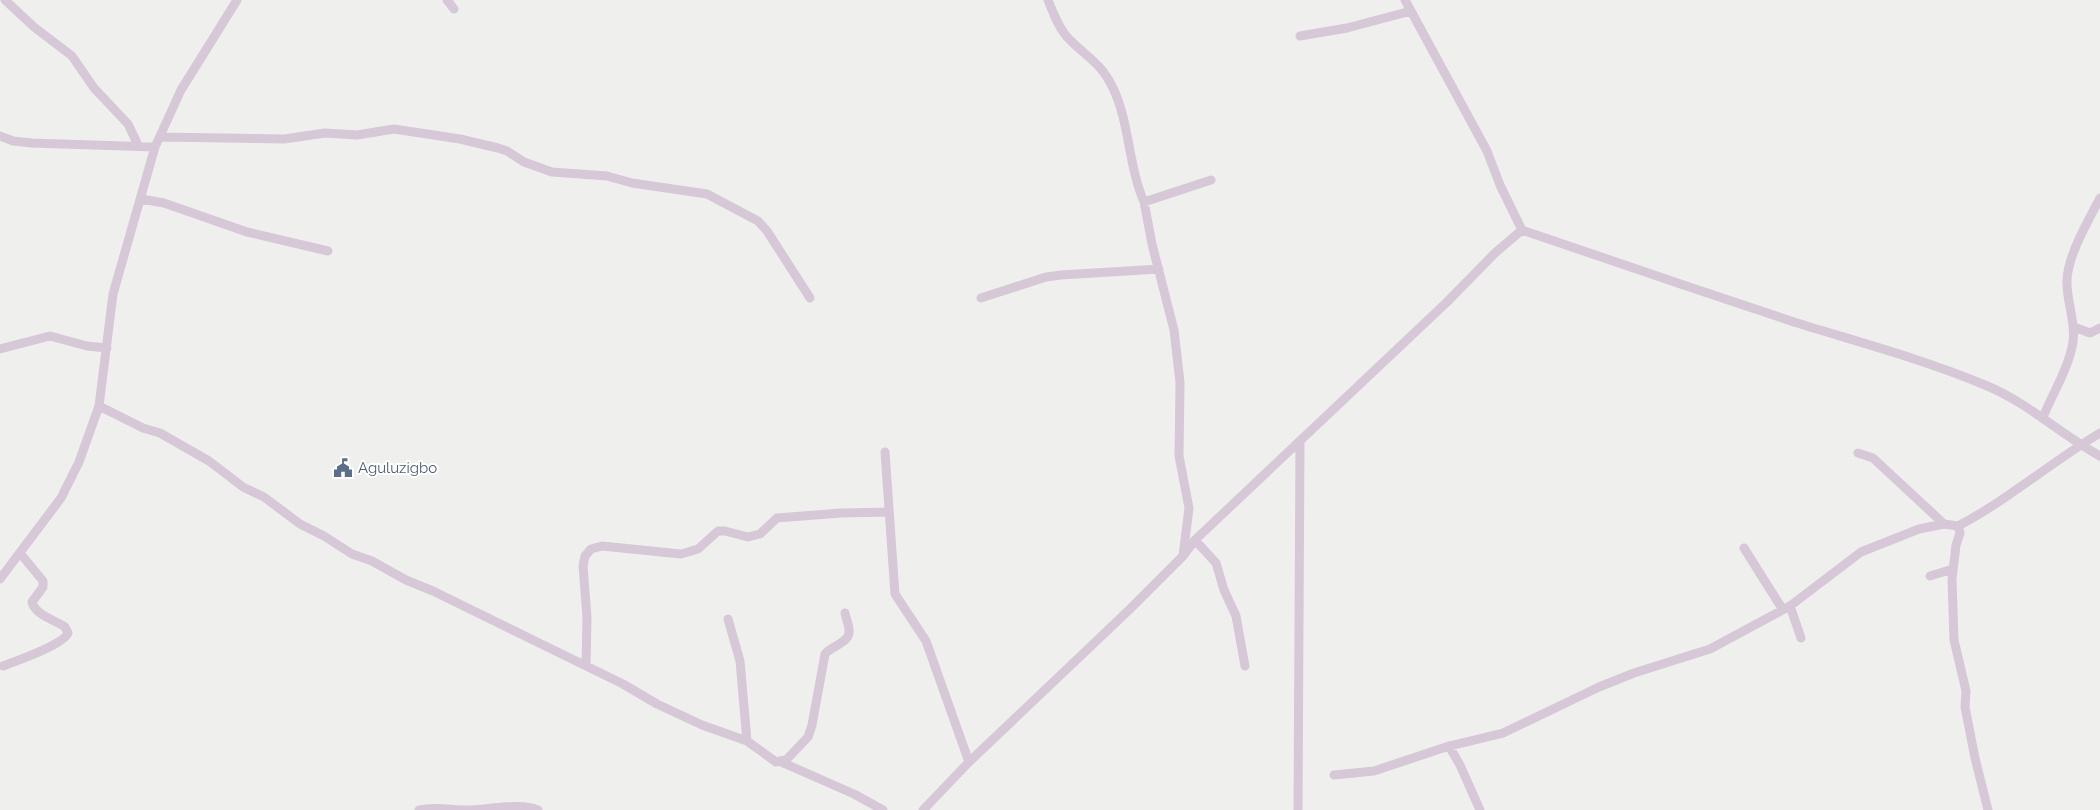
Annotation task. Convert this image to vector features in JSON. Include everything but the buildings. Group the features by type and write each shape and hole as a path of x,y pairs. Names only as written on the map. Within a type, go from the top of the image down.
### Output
{"street":[{"path":"5,0 34,27 72,56 94,88 128,124 138,145"},
{"path":"0,579 61,498 79,462 99,406 113,294 156,147 182,90 237,0"},
{"path":"447,0 454,9"},
{"path":"1048,0 1068,39 1096,62 1113,88 1127,128 1134,173 1144,202 1174,330 1180,382 1179,456 1189,508 1183,556"},
{"path":"1405,0 1487,150 1500,185 1522,230 1677,284 1912,359 1986,385 2043,417 2080,445 2100,456"},
{"path":"1300,36 1347,28 1411,11"},
{"path":"160,137 284,139 325,133 357,135 394,129 460,139 498,148 507,151 524,162 552,172 607,176 707,194 758,221 767,231 810,298"},
{"path":"0,136 13,141 32,143 156,147"},
{"path":"1144,202 1211,180"},
{"path":"2043,417 2068,358 2072,343 2074,327 2067,281 2070,265 2100,198"},
{"path":"141,199 164,203 261,236 328,251"},
{"path":"923,810 969,762 1086,652 1183,556 1195,540 1447,302 1495,253 1522,230"},
{"path":"981,298 1046,277 1159,269"},
{"path":"2074,327 2090,333 2100,328"},
{"path":"0,349 50,336 79,344 107,348"},
{"path":"99,406 143,428 160,433 209,460 244,487 264,497 300,524 324,536 352,554 372,561 406,580 434,591 623,684 657,704 702,725 747,741 776,762 781,762 854,794 883,810"},
{"path":"1334,775 1374,771 1449,746 1503,733 1599,687 1634,673 1710,649 1787,608 1861,552 1919,529 1944,524 1958,526 1994,505 2080,445 2100,434"},
{"path":"1298,810 1300,441"},
{"path":"885,452 896,594 903,608 926,641 969,762"},
{"path":"1858,453 1873,458 1944,524"},
{"path":"586,666 587,617 583,566 585,556 591,549 602,546 682,554 698,549 718,531 748,537 760,534 777,518 841,513 889,512"},
{"path":"1958,526 1960,533 1956,545 1953,569 1952,617 1954,640 1966,691 1964,708 1988,810"},
{"path":"1195,540 1216,563 1224,590 1236,616 1245,666"},
{"path":"1744,548 1787,608 1801,638"},
{"path":"3,666 55,644 66,637 68,633 65,627 33,606 32,602 43,587 42,581 20,553"},
{"path":"1930,576 1953,569"},
{"path":"781,762 787,759 808,737 812,725 825,654 829,649 847,638 849,633 844,613"},
{"path":"728,619 740,661 747,741"},
{"path":"1449,746 1460,765 1480,810"},
{"path":"419,810 432,807 452,810 525,807 538,810"}],"place":[{"name":"Aguluzigbo","path":"343,468"}]}
